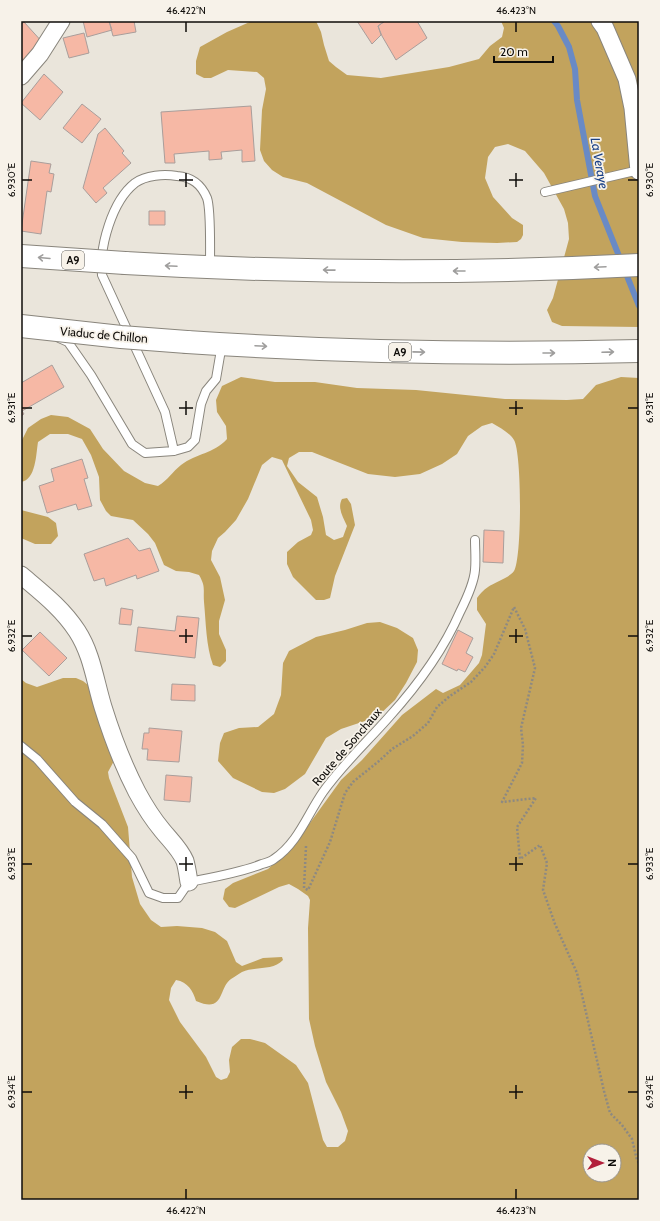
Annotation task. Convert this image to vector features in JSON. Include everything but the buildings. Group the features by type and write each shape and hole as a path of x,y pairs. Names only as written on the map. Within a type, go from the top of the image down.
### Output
{"highway":[{"name":"A9","path":"21,256 125,264 210,268 362,271 498,271 639,265"},
{"name":"Viaduc de Chillon","path":"21,326 121,337 222,344"},
{"name":"A9","path":"222,344 320,350 427,353 578,353 639,351"}],"street":[{"path":"21,76 40,54 61,21"},
{"path":"600,21 605,28 627,79 633,108 639,170"},
{"path":"21,575 51,600 77,631 91,659 102,707 117,749 150,815 177,848 185,862 189,882"}],"lane":[{"path":"545,192 639,170"},
{"path":"174,451 166,412 102,275 101,265 103,247 112,214 136,182 154,176 168,175 187,177 200,186 208,200 210,268"},
{"path":"21,331 53,335 68,342 91,375 132,444 145,453 174,451 188,447 195,440 201,404 206,391 216,379 222,344"},
{"name":"Route de Sonchaux","path":"189,882 222,876 252,868 273,860 288,846 306,821 323,792 420,680 455,624 467,597 475,570 475,540"},
{"path":"21,746 37,759 75,802 102,824 132,858 149,893 163,898 178,898 189,882"}],"path":[{"path":"306,821 307,854 304,888 308,890 330,842 345,794 353,782 392,749 418,732 428,723 437,707 471,682 494,654 514,608 525,629 535,668 521,728 523,745 522,763 502,802 536,798 516,827 520,859 540,845 547,863 543,890 555,924 577,973 610,1114 622,1125 632,1139 639,1163"}],"shaded area":[{"path":"252,21 316,21 321,32 329,61 347,75 381,78 449,67 479,59 490,46 502,37 504,28 501,21 639,21 639,327 562,326 552,322 547,310 553,298 569,239 568,223 564,209 544,173 525,151 508,144 495,147 488,157 485,178 493,197 512,218 523,225 523,235 517,242 462,242 423,238 386,225 307,183 283,177 272,170 264,161 260,150 262,110 266,89 264,78 257,72 228,70 211,78 204,78 196,74 196,61 200,47 227,32"},
{"path":"241,377 275,382 315,382 357,388 416,390 505,399 567,400 583,399 596,385 621,377 639,378 639,1200 21,1200 21,679 26,683 37,687 63,678 76,678 83,681 93,689 115,759 108,772 128,827 132,877 140,904 151,920 161,927 177,926 202,928 215,932 227,941 236,962 242,966 263,958 282,957 283,960 274,966 247,970 231,979 224,988 220,998 212,1004 205,1004 196,1001 187,985 180,981 176,980 171,988 169,1000 180,1022 206,1057 216,1077 221,1080 227,1078 230,1072 229,1060 232,1047 241,1039 250,1039 265,1043 296,1065 308,1083 323,1140 327,1147 338,1147 345,1141 348,1131 341,1112 326,1082 315,1046 309,1019 308,928 310,900 308,896 289,884 279,887 235,908 229,907 223,899 225,889 233,883 268,869 294,845 341,780 362,760 402,715 436,689 443,693 460,685 479,663 482,655 486,624 477,610 477,598 486,588 512,573 517,562 520,528 520,484 517,449 514,440 510,435 492,423 482,426 468,436 457,454 442,464 420,474 395,477 368,474 312,452 299,452 289,458 287,466 298,482 317,497 323,517 326,535 334,540 343,537 347,526 340,509 342,499 347,498 351,504 355,525 335,576 330,598 324,600 316,600 293,577 287,564 287,552 298,542 311,535 313,530 311,520 282,460 272,457 262,465 248,499 236,520 218,538 212,551 211,560 220,577 225,600 219,621 219,634 226,650 226,661 220,667 213,665 207,634 203,585 199,575 189,572 176,571 164,565 155,543 133,520 111,516 106,511 100,500 99,477 91,455 82,439 68,434 50,434 38,442 36,459 30,477 21,482 21,442 28,428 41,419 51,415 68,417 90,429 103,449 124,471 145,483 158,486 181,465 193,458 211,451 227,439 226,426 217,412 216,400 222,386"},
{"path":"21,510 48,517 56,523 58,536 51,544 35,544 21,538"},
{"path":"380,622 397,628 413,638 418,650 417,662 395,700 377,717 341,729 326,738 305,774 285,789 274,793 262,792 233,778 218,761 220,743 224,733 239,728 258,727 274,714 281,695 283,663 289,651 316,637 367,623"}],"waterway":[{"name":"La Veraye","path":"554,21 569,47 575,69 577,100 595,196 639,306"}]}
